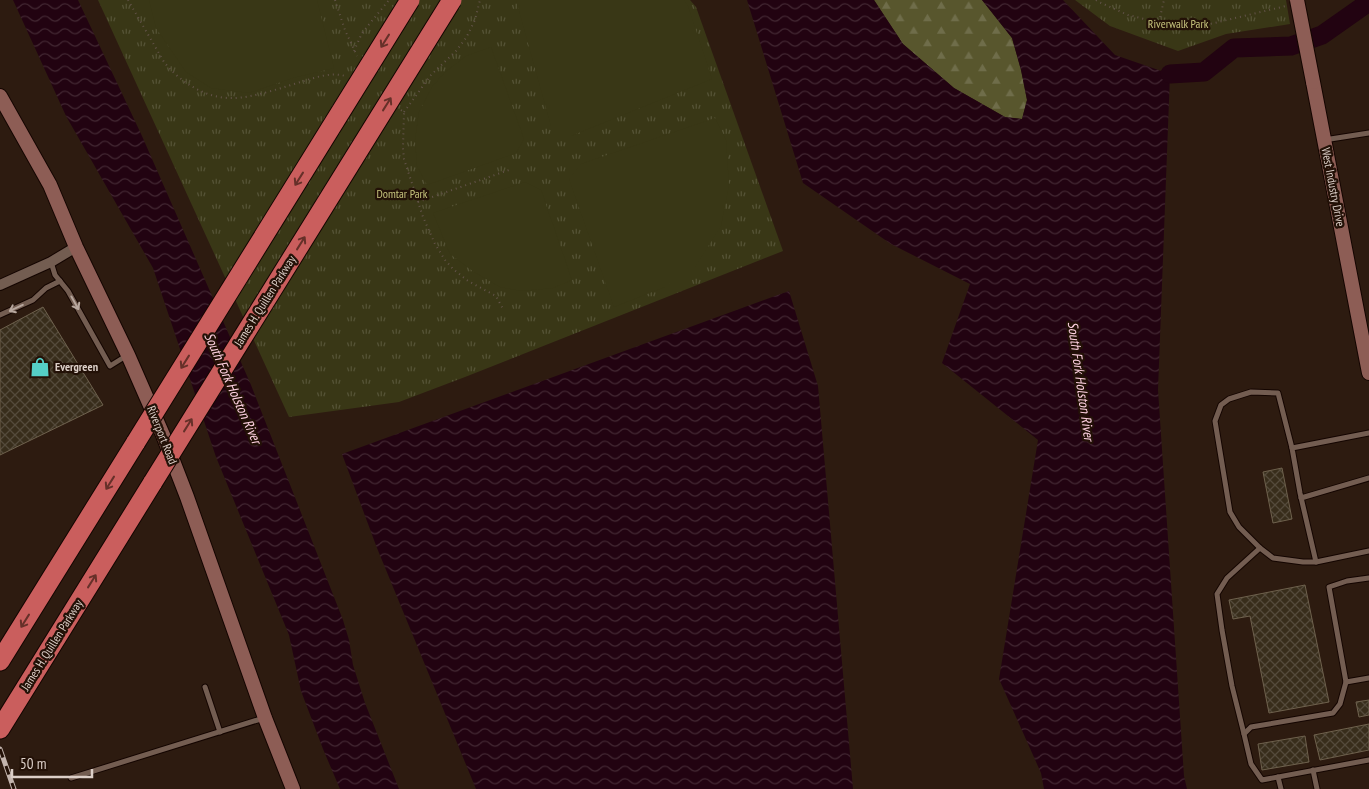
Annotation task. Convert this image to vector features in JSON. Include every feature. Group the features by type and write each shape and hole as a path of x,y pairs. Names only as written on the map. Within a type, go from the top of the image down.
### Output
{"highway":[{"path":"2,657 410,0"},
{"name":"James H. Quillen Parkway","path":"0,729 452,0"}],"main road":[{"name":"West Industry Drive","path":"1294,2 1324,140 1369,373"},
{"name":"Riverport Road","path":"0,96 50,185 76,247 128,355 163,435 187,497 265,718 293,789"}],"street":[{"path":"0,285 51,262 76,247"}],"lane":[{"path":"1324,140 1369,132"},
{"path":"51,262 55,275 68,291 110,366 128,355"},
{"path":"0,315 34,300 46,288 60,281"},
{"path":"1316,562 1292,448 1278,393 1251,392 1229,399 1221,405 1215,421 1230,512 1239,528 1273,558 1316,562 1369,550"},
{"path":"1292,448 1369,433"},
{"path":"1301,498 1369,478"},
{"path":"1260,548 1226,578 1217,594 1232,686 1251,764 1262,780 1369,760"},
{"path":"1244,734 1251,727 1333,713 1340,704 1346,682 1329,587 1347,581 1369,578"},
{"path":"1346,682 1369,678"},
{"path":"205,687 220,732"},
{"path":"72,778 265,718"},
{"path":"1313,770 1317,789"},
{"path":"1278,777 1281,789"}],"path":[{"path":"354,51 362,34 389,0"},
{"path":"404,112 431,74 456,51 466,38 475,20 480,0"},
{"path":"1096,0 1128,15 1182,28 1210,24 1294,2"},
{"path":"1159,23 1164,0"},
{"path":"418,202 509,170"}],"green space":[{"name":"Domtar Park","path":"98,0 690,0 696,7 783,251 399,402 289,417"},
{"path":"149,0 317,0 334,68 293,78 249,93 211,88 186,72 156,28"},
{"path":"516,0 684,0 688,6 712,79 571,136 551,126"},
{"path":"874,0 982,0 1012,38 1027,100 1022,119 1005,117 954,88 903,44"},
{"name":"Riverwalk Park","path":"1075,0 1286,0 1290,24 1226,34 1178,51 1110,26"},
{"path":"491,47 524,139 516,153 427,185 417,166 415,139 419,112 432,87 444,73 466,56"},
{"path":"715,118 726,140 729,185 721,226 695,267 665,287 614,307 569,179 581,164"},
{"path":"525,182 541,190 572,280 553,288 521,291 500,287 474,272 450,254 433,213"}],"water":[{"name":"South Fork Holston River","path":"13,0 78,0 142,136 251,385 343,620 349,640 353,665 365,703 399,789 340,789 301,691 289,635 216,457 153,268 66,116"},
{"name":"South Fork Holston River","path":"747,0 874,0 903,44 954,88 1005,117 1022,119 1027,100 1012,38 982,0 1063,0 1115,55 1170,74 1158,390 1184,776 1187,789 1044,789 1041,773 999,679 1038,440 942,363 970,284 891,244 803,183"},
{"path":"789,291 818,386 853,789 476,789 377,548 342,454"}],"building":[{"name":"Evergreen","path":"43,307 103,405 0,455 0,330"},
{"path":"1282,468 1292,519 1273,523 1263,472"},
{"path":"1305,585 1329,702 1269,713 1250,616 1233,619 1229,600"},
{"path":"1369,700 1369,715 1359,717 1356,702"},
{"path":"1369,724 1369,750 1320,760 1314,735"},
{"path":"1305,736 1309,762 1262,770 1258,744"}],"waterway":[{"path":"1170,74 1204,72 1234,48 1291,46 1322,35 1369,2"}],"railway":[{"path":"0,749 14,789"}],"place":[{"name":"Evergreen","path":"40,367"}]}
